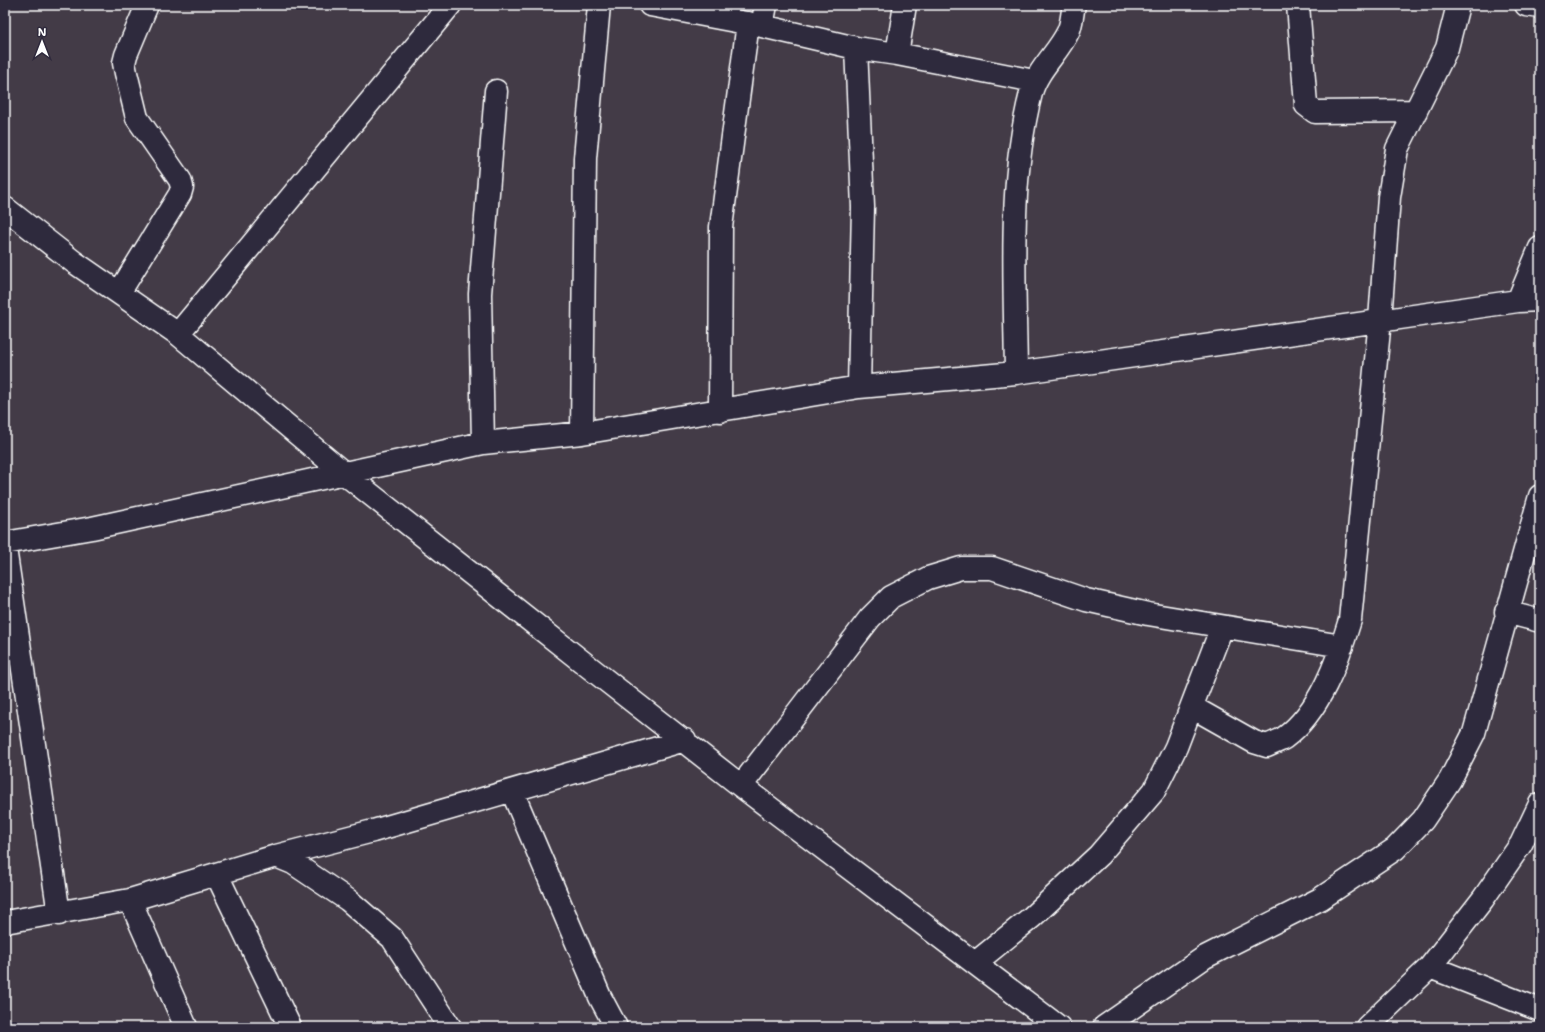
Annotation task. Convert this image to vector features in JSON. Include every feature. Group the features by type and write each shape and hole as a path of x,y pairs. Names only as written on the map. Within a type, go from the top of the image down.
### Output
{"street":[{"path":"119,293 180,194 182,187 180,180 137,118 124,63 147,5"},
{"path":"178,334 450,5"},
{"path":"582,433 585,158 599,5"},
{"path":"650,5 759,18 856,48 897,54 1034,81"},
{"path":"897,54 905,5"},
{"path":"1016,373 1014,253 1018,162 1023,126 1034,81 1061,44 1069,30 1074,5"},
{"path":"1298,5 1306,105 1315,112 1416,111"},
{"path":"1192,707 1254,742 1267,746 1284,738 1304,718 1320,695 1342,646 1350,620 1380,320 1389,197 1397,149 1447,48 1458,5"},
{"path":"1526,5 1540,7"},
{"path":"720,412 721,227 759,18"},
{"path":"856,48 863,207 859,387"},
{"path":"483,443 480,294 496,91"},
{"path":"5,208 74,262 178,334 345,474 583,662 685,740 741,786 1059,1027"},
{"path":"1518,301 1540,248"},
{"path":"5,543 92,528 483,443 582,433 720,412 859,387 1016,373 1380,320 1518,301 1540,300"},
{"path":"1104,1027 1205,957 1320,899 1394,849 1423,820 1450,780 1474,733 1506,612 1540,496"},
{"path":"5,548 58,914"},
{"path":"741,786 870,618 891,597 928,578 961,568 992,568 1086,600 1148,614 1342,646"},
{"path":"1506,612 1540,621"},
{"path":"974,963 1032,917 1099,855 1154,791 1176,747 1222,627"},
{"path":"5,922 58,914 130,900 276,856 373,831 685,740"},
{"path":"512,791 600,997 616,1027"},
{"path":"1367,1027 1430,967 1483,899 1521,844 1540,804"},
{"path":"276,856 292,863 348,900 392,938 450,1027"},
{"path":"217,875 290,1027"},
{"path":"130,900 186,1027"},
{"path":"1430,967 1540,1010"}]}
